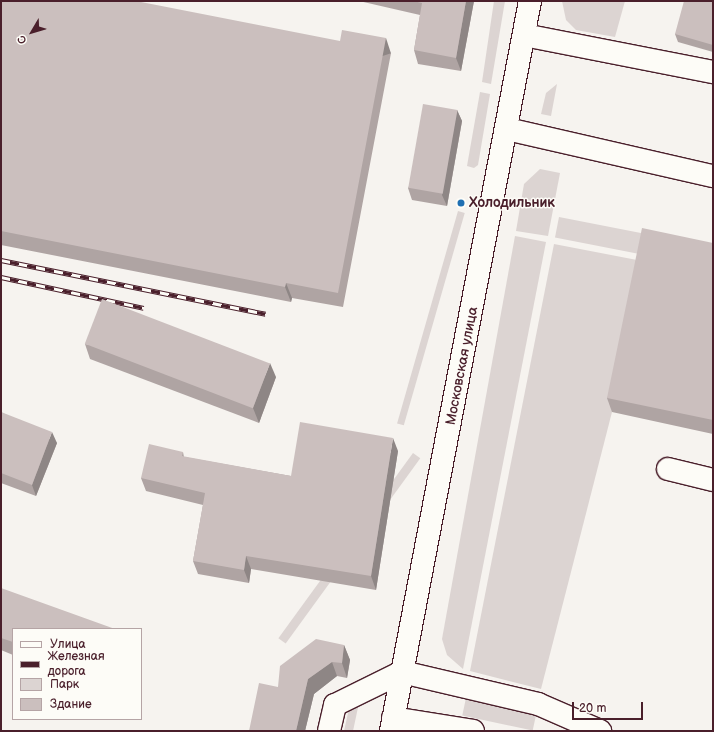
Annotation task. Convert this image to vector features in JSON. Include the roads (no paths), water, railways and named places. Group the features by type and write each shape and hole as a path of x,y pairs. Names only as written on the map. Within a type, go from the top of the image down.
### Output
{"main road":[{"name":"Московская улица","path":"392,724 507,129 530,1"},
{"path":"524,35 713,72"},
{"path":"507,129 713,176"},
{"path":"668,469 713,480"},
{"path":"330,731 335,706 402,672 538,704 600,731"},
{"path":"392,724 473,731"}],"railway":[{"path":"1,260 266,314"},
{"path":"1,277 144,308"}],"place":[{"name":"Холодильник","path":"461,203"}]}
